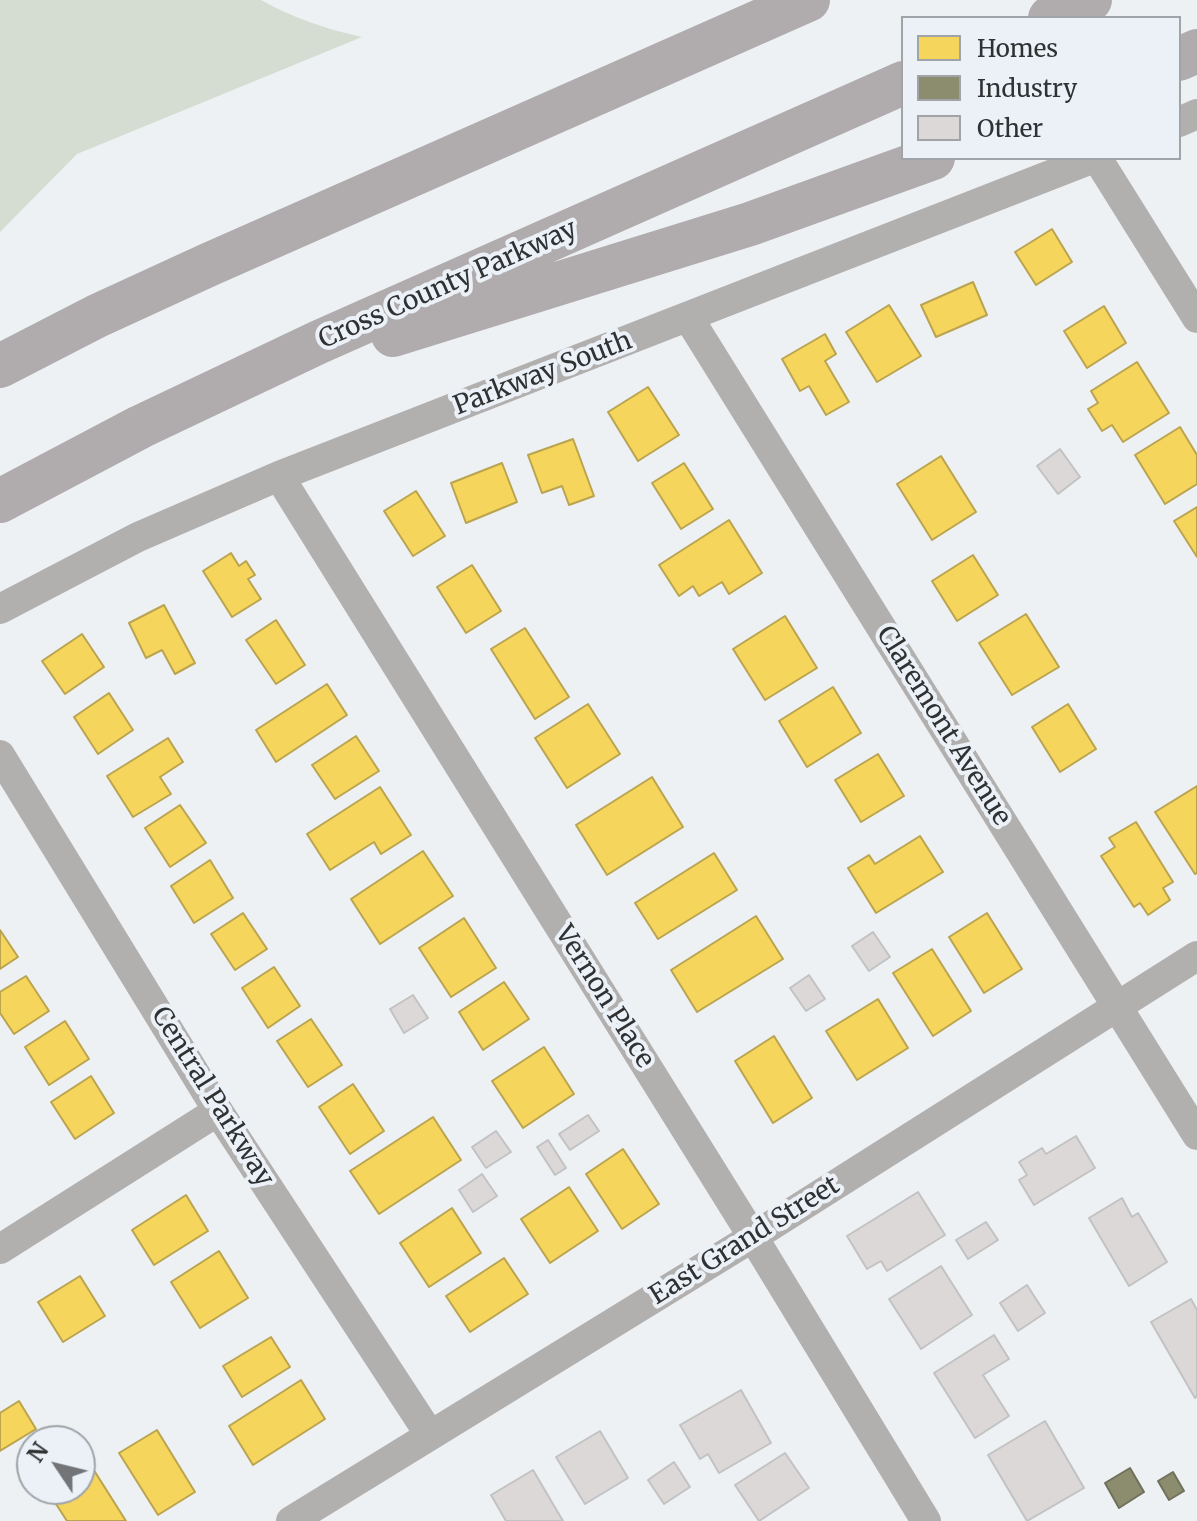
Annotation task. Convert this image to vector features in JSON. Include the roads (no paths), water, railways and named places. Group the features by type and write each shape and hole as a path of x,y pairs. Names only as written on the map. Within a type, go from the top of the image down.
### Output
{"highway":[{"path":"488,140 742,0"},
{"path":"0,366 166,283 808,0"},
{"path":"1054,16 1090,0"},
{"name":"Cross County Parkway","path":"0,501 126,434 319,342 901,84"},
{"path":"227,387 750,224 927,160"}],"street":[{"name":"Parkway South","path":"0,609 138,537 279,476 1091,160"},
{"path":"1097,160 1197,318"},
{"name":"Claremont Avenue","path":"688,317 1197,1135"},
{"name":"Vernon Place","path":"279,476 753,1237 926,1521"},
{"name":"Central Parkway","path":"0,755 218,1111 430,1435"},
{"name":"East Grand Street","path":"291,1521 753,1237 1197,956"},
{"path":"0,1249 218,1111"}]}
